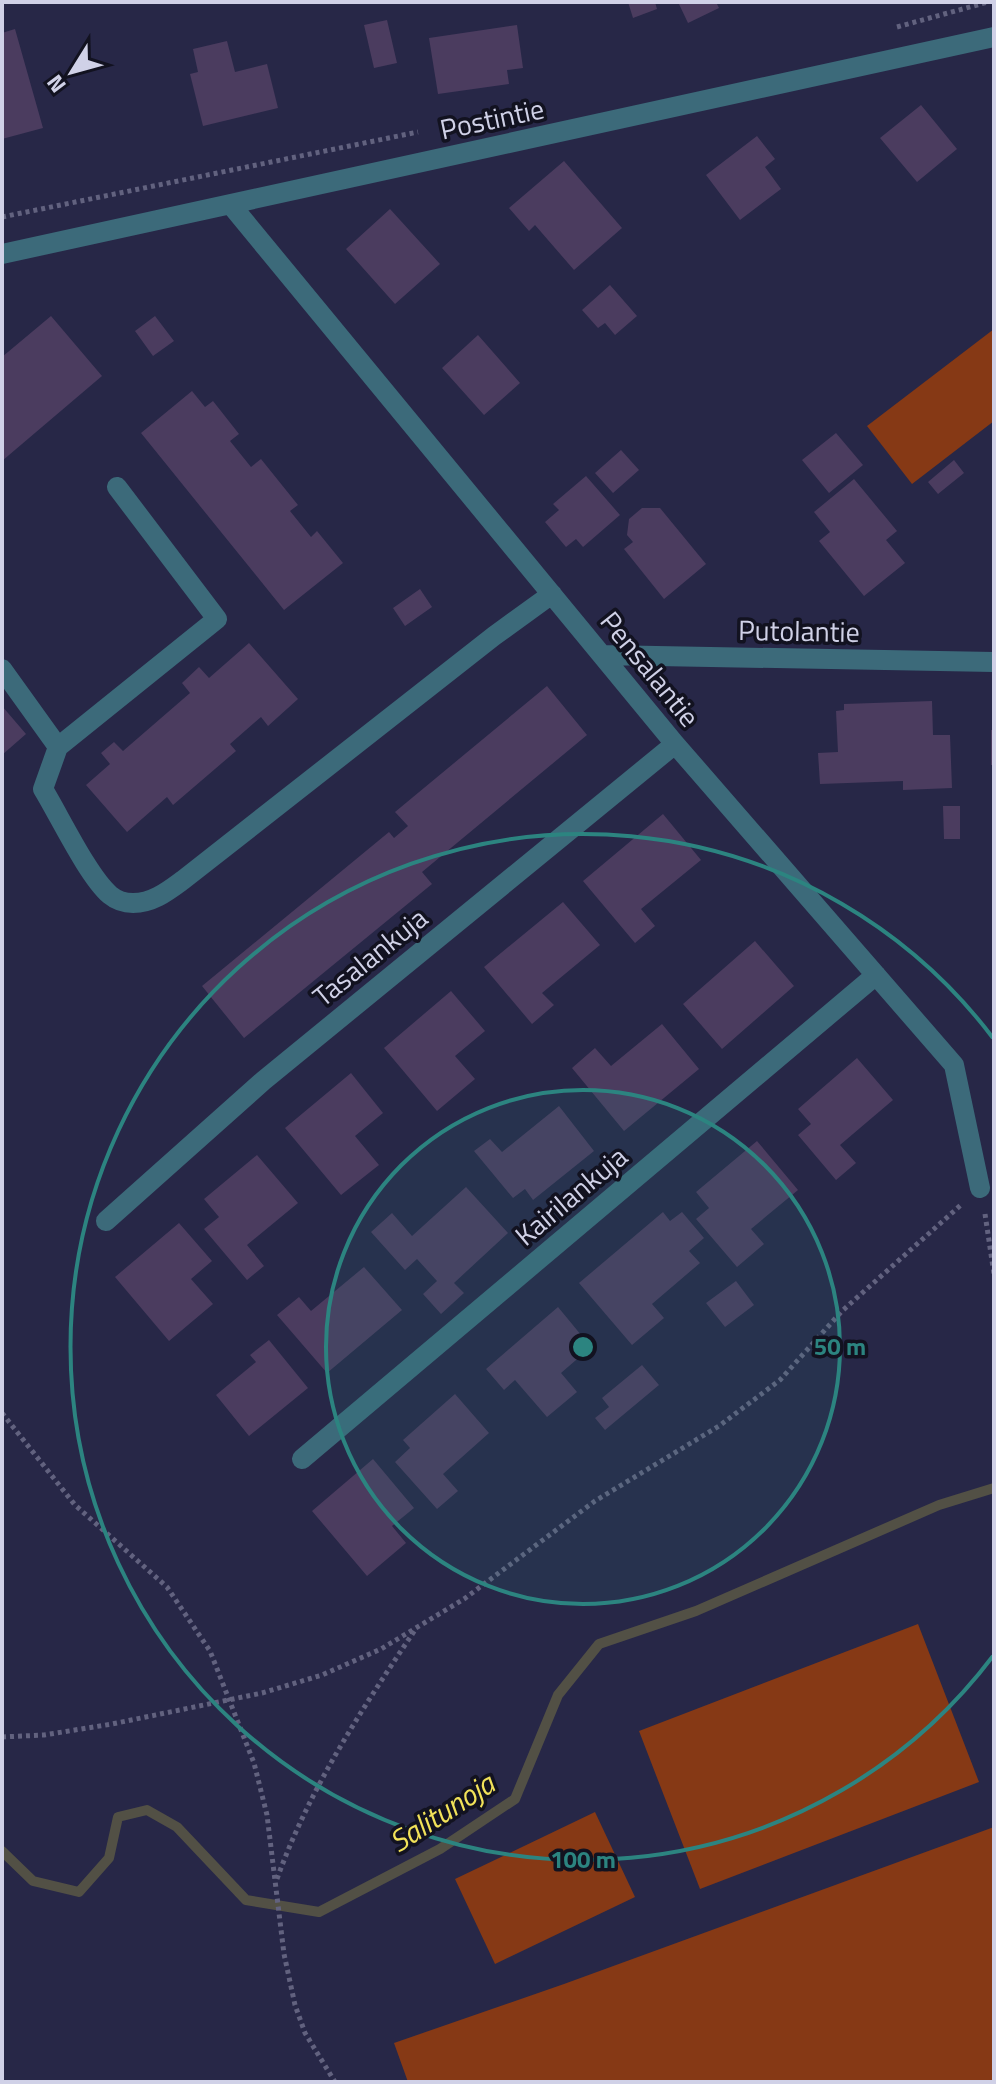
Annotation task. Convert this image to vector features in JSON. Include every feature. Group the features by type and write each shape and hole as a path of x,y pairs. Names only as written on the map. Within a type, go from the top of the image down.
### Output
{"street":[{"name":"Postintie","path":"2,254 994,37"},
{"name":"Pensalantie","path":"231,205 675,744 954,1065 980,1188"},
{"path":"117,487 217,619 58,747 43,789 96,878 111,897 133,903 148,901 183,880 552,594"},
{"name":"Putolantie","path":"603,655 994,662"},
{"path":"2,669 58,747"},
{"name":"Tasalankuja","path":"106,1221 263,1081 675,744"},
{"name":"Kairilankuja","path":"302,1459 876,975"}],"path":[{"path":"2,1737 44,1735 112,1724 230,1700 322,1675 381,1649 464,1599 595,1501 719,1426 780,1380 842,1311 980,1188"},
{"path":"992,1258 994,1274"},
{"path":"2,1413 75,1505 167,1587 210,1651 254,1763 267,1815 284,1954 295,2005 305,2033 335,2082"},
{"path":"276,1880 298,1826 323,1777 416,1629"}],"shaded area":[{"path":"994,329 994,421 912,484 867,426"},
{"path":"918,1624 979,1782 700,1889 639,1731"},
{"path":"595,1812 635,1897 495,1964 455,1879"},
{"path":"994,1827 994,2082 408,2082 394,2043"}],"building":[{"path":"628,2 655,2 657,9 633,18"},
{"path":"678,2 716,2 719,8 688,23"},
{"path":"387,20 397,63 374,68 364,25"},
{"path":"517,25 523,68 507,70 509,84 438,94 429,38"},
{"path":"15,29 43,128 2,139 2,33"},
{"path":"227,41 235,72 267,64 278,108 203,126 190,74 198,72 193,49"},
{"path":"921,105 957,149 917,182 880,138"},
{"path":"757,136 775,159 765,167 781,189 740,220 706,175"},
{"path":"564,161 622,228 574,270 535,225 529,231 509,208"},
{"path":"390,209 440,264 395,304 346,249"},
{"path":"610,285 637,316 615,335 605,323 598,328 582,310"},
{"path":"51,316 102,376 2,461 2,357"},
{"path":"155,316 174,341 153,356 135,331"},
{"path":"478,335 520,383 484,415 442,368"},
{"path":"192,391 205,407 213,401 239,434 230,441 251,467 261,459 298,505 290,511 311,537 317,531 343,563 284,610 141,433"},
{"path":"836,433 863,465 829,493 802,460"},
{"path":"621,450 639,470 613,493 595,473"},
{"path":"954,460 964,473 938,494 928,482"},
{"path":"586,476 620,515 583,547 576,539 566,547 545,522 559,510 553,504"},
{"path":"854,479 897,531 886,540 905,563 864,596 819,541 830,532 814,512"},
{"path":"642,508 660,508 706,564 664,599 624,549 633,542 627,535 629,519"},
{"path":"420,589 432,607 405,626 393,608"},
{"path":"249,643 298,699 268,726 261,717 230,744 236,751 173,805 167,797 127,832 86,785 110,764 101,753 114,742 123,751 190,693 182,683 199,667 209,678"},
{"path":"547,686 587,735 422,872 432,884 244,1038 202,986 389,832 394,838 408,826 395,812"},
{"path":"932,701 933,735 950,735 952,788 903,790 903,781 820,784 818,753 838,752 836,711 844,710 844,704"},
{"path":"2,706 26,734 2,755"},
{"path":"991,730 994,730 994,765 991,765"},
{"path":"943,806 960,806 960,839 944,839"},
{"path":"663,814 701,860 641,909 655,926 635,943 583,881"},
{"path":"563,902 600,945 542,993 554,1005 532,1024 484,967"},
{"path":"755,941 794,986 722,1049 683,1004"},
{"path":"451,991 485,1031 455,1056 475,1079 437,1111 384,1048"},
{"path":"662,1024 699,1069 624,1131 572,1068 595,1048 611,1066"},
{"path":"857,1058 893,1100 840,1145 856,1163 836,1180 798,1135 811,1124 798,1109"},
{"path":"351,1073 383,1113 355,1136 379,1165 341,1195 285,1128"},
{"path":"559,1106 594,1151 533,1200 525,1189 513,1198 474,1151 490,1139 502,1152"},
{"path":"757,1141 798,1190 751,1229 764,1244 737,1267 696,1219 709,1208 696,1192"},
{"path":"257,1155 298,1203 247,1245 264,1266 247,1280 204,1229 219,1217 204,1199"},
{"path":"466,1187 508,1233 454,1283 464,1293 441,1314 423,1294 437,1281 417,1259 405,1270 371,1232 392,1213 412,1236"},
{"path":"663,1212 670,1221 682,1212 704,1238 689,1251 700,1263 652,1304 664,1318 632,1345 579,1283"},
{"path":"179,1223 212,1261 191,1279 213,1304 169,1341 115,1277"},
{"path":"364,1267 402,1310 327,1373 277,1315 299,1297 311,1311"},
{"path":"736,1281 754,1305 725,1327 706,1303"},
{"path":"558,1307 591,1347 561,1373 577,1392 547,1417 515,1380 504,1390 486,1369"},
{"path":"269,1340 308,1388 249,1436 216,1395 256,1362 250,1355"},
{"path":"642,1365 659,1385 605,1430 595,1418 609,1407 602,1398"},
{"path":"455,1394 489,1433 443,1474 458,1491 437,1509 395,1462 410,1448 403,1440"},
{"path":"373,1459 414,1508 392,1526 406,1543 367,1576 312,1511"}],"waterway":[{"name":"Salitunoja","path":"2,1851 33,1881 79,1892 109,1858 118,1817 147,1810 177,1827 246,1900 319,1912 440,1849 515,1799 558,1695 599,1644 696,1611 939,1505 994,1488"}]}
